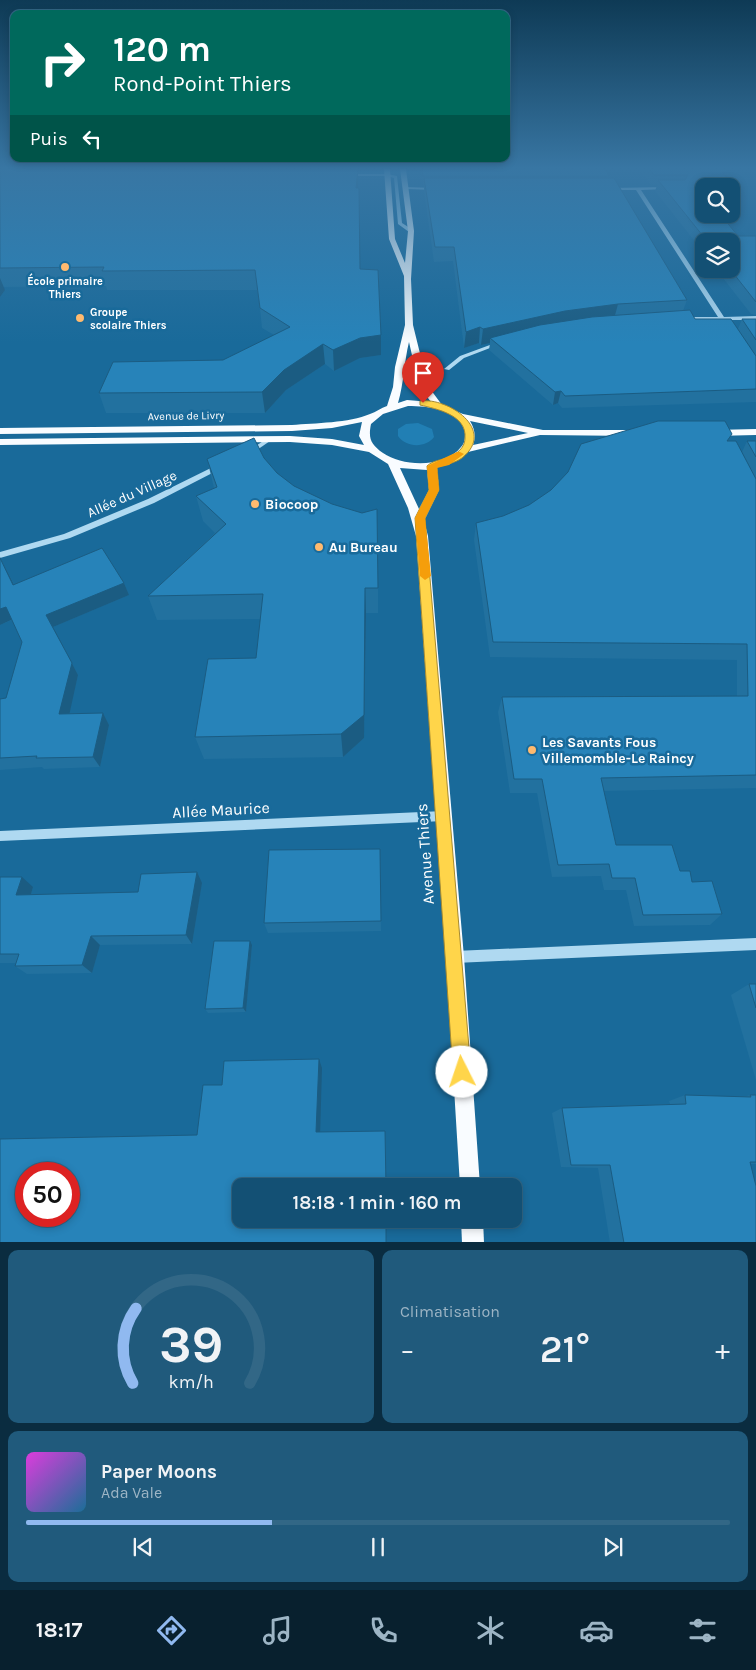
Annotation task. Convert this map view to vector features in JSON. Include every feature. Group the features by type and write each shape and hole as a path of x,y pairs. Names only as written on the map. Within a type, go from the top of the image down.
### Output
{"main road":[{"path":"391,227 392,239 407,279"},
{"path":"411,227 407,279 409,325 424,386 438,406"},
{"path":"392,406 398,387 400,367 409,325"},
{"path":"458,416 466,423 470,432 470,441 465,450 457,457 432,466 413,467 393,463 380,458 370,450 364,441 365,424 371,417 392,406 423,403 438,406 458,416 542,433 640,433"},
{"name":"Avenue de Livry","path":"0,431 292,428 332,425 371,417"},
{"path":"704,433 723,437 756,432"},
{"path":"465,450 542,433"},
{"name":"Avenue de Livry","path":"0,442 290,439 332,442 370,450"},
{"name":"Avenue Thiers","path":"393,463 404,490 420,518 455,957 469,1178"},
{"path":"420,518 434,490 432,466"},
{"path":"473,1228 474,1242"}],"street":[{"path":"405,227 411,231"},
{"path":"663,227 727,325"},
{"path":"679,319 756,318"},
{"path":"447,369 462,357 503,342"},
{"path":"238,458 268,440"},
{"name":"Allée du Village","path":"0,555 66,536 151,501 230,462"},
{"name":"Allée Maurice","path":"0,836 444,816"},
{"path":"455,957 756,944"}],"shaded area":[{"path":"418,423 432,429 434,437 430,441 416,445 406,443 398,436 398,429 406,424"}],"building":[{"path":"0,227 359,227 360,269 378,270 381,335 360,338 333,350 323,344 284,370 262,392 99,393 113,362 223,360 290,327 260,308 255,270 102,271 104,267 0,268"},
{"path":"432,227 643,227 687,300 618,304 565,311 483,329 480,327 466,332 454,247 435,247"},
{"path":"696,227 731,227 736,233 701,233"},
{"path":"740,236 756,236 756,302 737,278 740,278"},
{"path":"690,310 695,319 731,319 756,356 756,389 565,396 561,391 555,392 490,338 540,325 592,317"},
{"path":"742,319 756,319 756,340"},
{"path":"658,421 725,421 732,434 727,441 736,441 756,479 756,775 601,778 616,845 672,845 680,871 690,871 692,882 712,881 722,914 643,915 635,878 612,878 609,864 558,865 542,779 514,779 502,697 748,696 747,644 493,642 476,523 503,516 529,505 551,490 568,472 581,444"},
{"path":"254,438 264,458 277,473 294,486 332,504 362,513 377,509 378,588 365,588 364,715 341,734 195,737 208,659 256,658 263,594 148,596 226,524 196,496 217,487 207,459"},
{"path":"747,441 756,441 756,457"},
{"path":"102,548 124,583 46,615 72,663 59,714 103,713 93,757 36,758 37,756 0,758 0,699 6,698 22,642 6,607 0,609 0,558 13,585"},
{"path":"380,849 381,921 264,923 269,850"},
{"path":"197,872 186,935 91,936 82,965 15,966 19,954 0,954 0,877 22,877 16,895 138,892 141,874"},
{"path":"214,941 250,941 243,1008 205,1009"},
{"path":"749,984 756,984 756,1008"},
{"path":"319,1059 316,1132 385,1131 386,1178 232,1178 232,1228 386,1228 386,1242 0,1242 0,1139 197,1135 203,1085 222,1085 224,1061"},
{"path":"685,1095 751,1097 750,1095 756,1095 756,1162 750,1162 756,1186 756,1242 624,1242 610,1165 571,1165 562,1108 686,1104"}],"slow traffic":[{"path":"425,576 420,518 434,490 432,466 457,457 460,454"}],"place":[{"name":"École primaire Thiers","path":"65,267"},
{"name":"Groupe scolaire Thiers","path":"80,318"},
{"name":"Biocoop","path":"255,504"},
{"name":"Au Bureau","path":"319,547"},
{"name":"Les Savants Fous Villemomble-Le Raincy","path":"532,750"}],"route":[{"path":"423,403 449,410 466,423 470,432 470,441 465,450 457,457 432,466 434,490 420,518 462,1072"}]}
